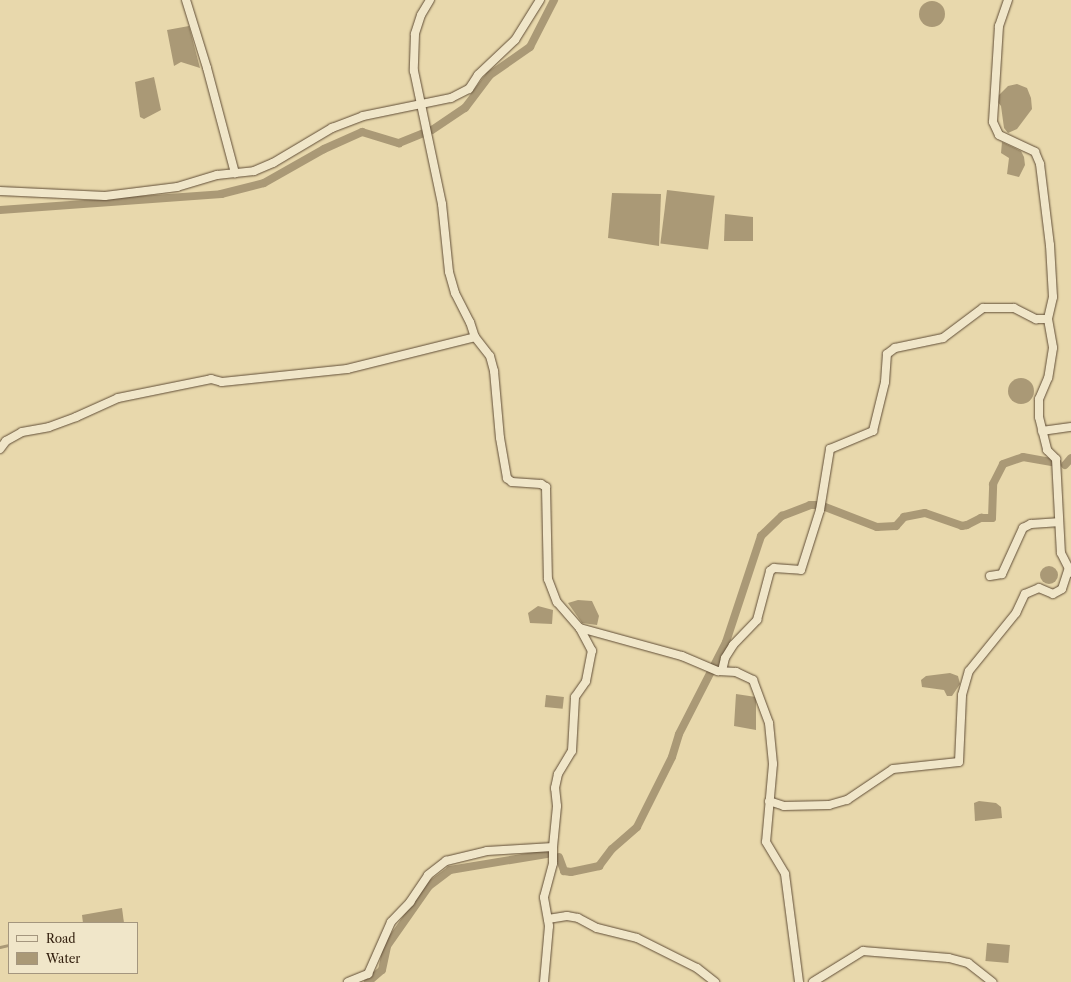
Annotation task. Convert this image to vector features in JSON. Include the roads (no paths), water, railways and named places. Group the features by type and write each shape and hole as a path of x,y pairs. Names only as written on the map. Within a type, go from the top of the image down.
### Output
{"street":[{"path":"186,0 207,68 235,173"},
{"path":"430,0 421,15 413,52 420,105 431,144 442,204 449,272 455,293 470,322 474,337 490,356 494,371 500,438 507,478 512,482 541,484 546,487 548,579 557,602 580,628 592,651 586,681 575,697 572,751 558,774 555,788 557,806 553,863 544,897 548,919 544,982"},
{"path":"0,191 105,196 177,187 235,173 254,171 273,163 332,128 363,116 451,98 469,89 478,75 515,40 540,0"},
{"path":"769,801 784,806 829,806 847,800 893,769 959,762 962,695 968,671 1016,613 1025,594 1039,588 1053,594 1062,588 1069,571 1061,552 1058,522 1056,459 1047,450 1042,431 1039,399 1048,378 1052,348 1048,319 1052,297 1050,245 1040,164 1035,152 999,135 993,122 992,102 999,26 1008,0"},
{"path":"722,671 725,658 733,645 756,620 770,571 774,568 801,570 820,510 830,449 873,431 880,411 887,354 890,350 943,338 984,308 1014,308 1036,319 1048,319"},
{"path":"0,449 6,441 22,432 49,427 76,417 118,398 211,379 222,382 347,369 474,337"},
{"path":"1042,431 1071,427"},
{"path":"990,576 1002,574 1023,528 1031,524 1058,522"},
{"path":"580,628 682,656 722,671 736,672 753,680 761,696 769,723 773,764 766,842 785,874 799,982"},
{"path":"348,982 368,974 390,922 410,902 428,875 446,861 487,851 553,847"},
{"path":"548,919 567,916 578,918 597,928 637,938 697,968 715,982"},
{"path":"813,982 863,951 949,958 968,963 992,982"}],"water":[{"path":"932,1 941,5 945,14 941,23 932,27 923,23 919,14 923,5"},
{"path":"189,26 200,68 181,62 174,66 167,30"},
{"path":"154,77 161,110 144,119 140,117 135,82"},
{"path":"1017,84 1027,88 1031,98 1032,109 1017,129 1008,133 1004,128 1001,106 997,101 997,97 1008,86"},
{"path":"1002,142 1021,151 1024,157 1025,165 1019,177 1007,174 1009,158 1001,153"},
{"path":"667,190 715,196 708,249 660,244"},
{"path":"612,193 661,194 659,246 608,238"},
{"path":"725,214 753,217 753,241 724,241"},
{"path":"1021,378 1030,382 1034,391 1030,400 1021,404 1012,400 1008,391 1012,382"},
{"path":"1045,566 1053,566 1058,571 1056,582 1053,584 1045,584 1040,579 1040,571"},
{"path":"578,600 592,601 599,616 597,625 582,623 568,603"},
{"path":"538,606 553,610 552,624 530,623 528,613"},
{"path":"950,673 958,676 960,684 952,696 947,696 944,690 922,687 921,680 926,676"},
{"path":"736,694 756,697 756,730 734,726"},
{"path":"546,695 564,697 563,709 545,707"},
{"path":"979,801 996,803 1001,807 1002,818 975,821 974,803"},
{"path":"122,908 124,922 83,922 82,915"},
{"path":"987,943 1010,945 1008,963 985,961"}],"waterway":[{"path":"0,210 221,194 264,183 324,149 362,132 399,143 432,130 465,108 490,75 530,47 554,0"},
{"path":"559,857 564,871 571,872 599,866 612,849 637,827 672,757 679,734 726,642 761,536 782,516 810,505 820,505 877,527 896,526 904,517 925,513 962,526 981,518 992,518 993,484 1003,464 1023,457 1057,463"},
{"path":"1065,465 1071,458"},
{"path":"368,982 382,970 387,946 429,886 450,870 547,854"},
{"path":"0,947 8,945"}]}
